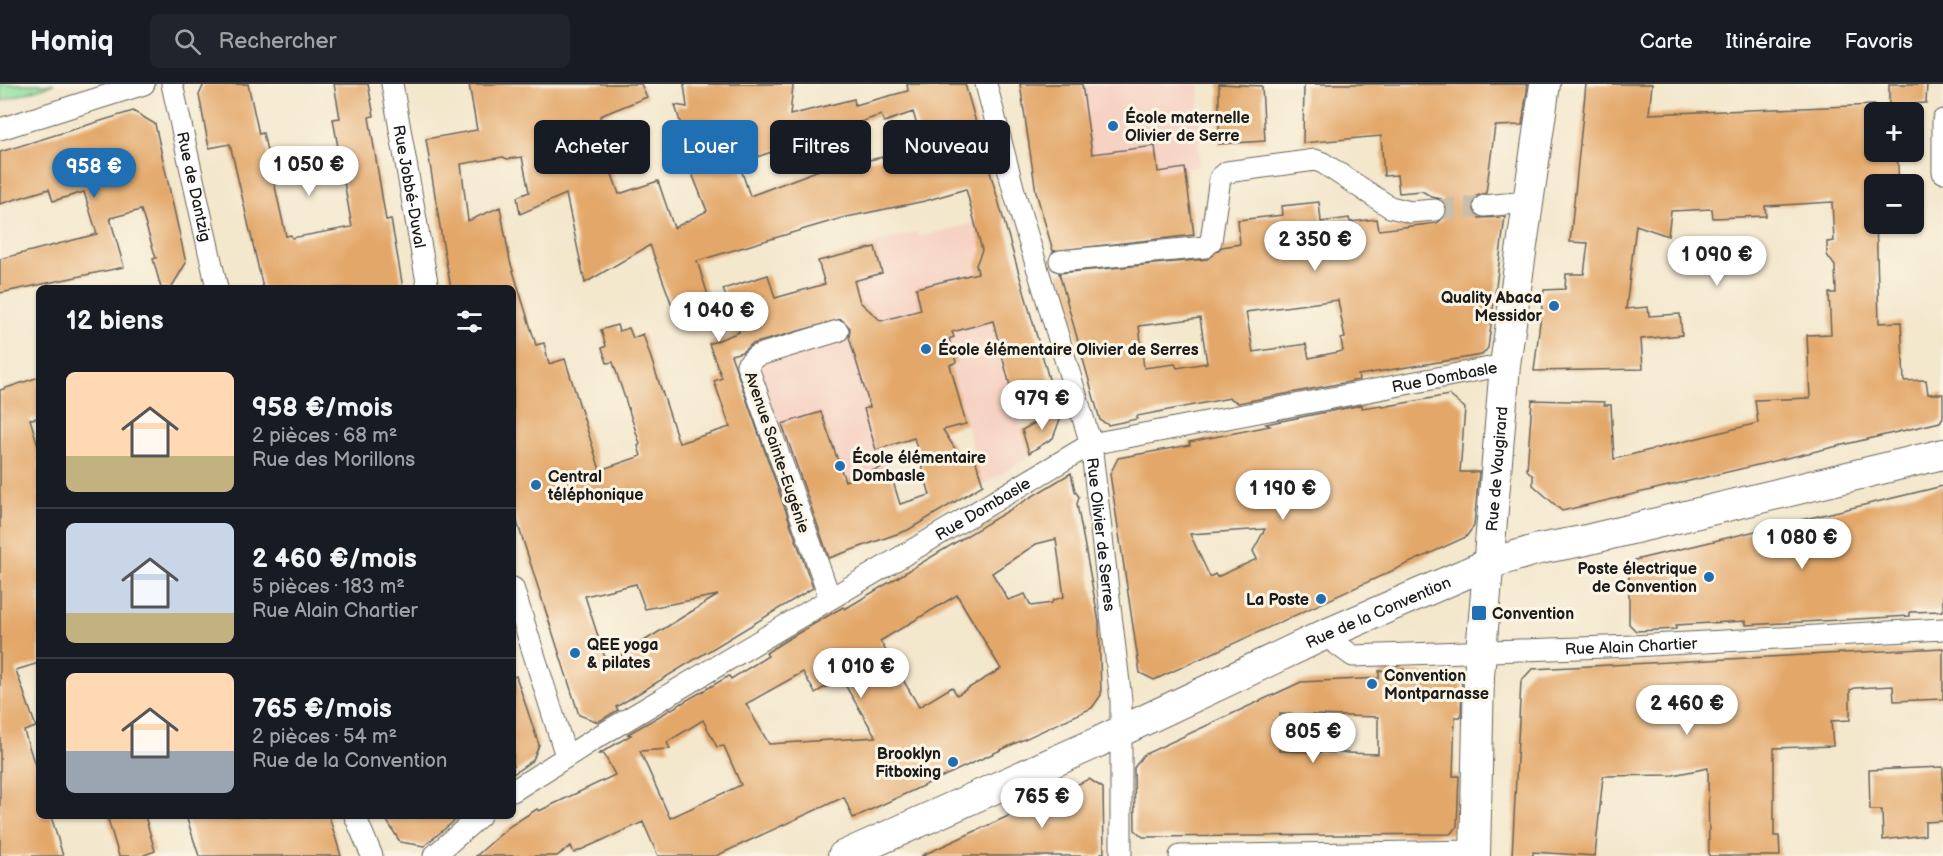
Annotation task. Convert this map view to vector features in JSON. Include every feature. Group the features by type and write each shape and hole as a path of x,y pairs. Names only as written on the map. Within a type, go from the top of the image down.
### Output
{"main road":[{"name":"Rue de Vaugirard","path":"1476,853 1482,650 1505,365 1545,84"},
{"name":"Rue de la Convention","path":"843,856 879,848 1096,743 1120,729 1324,635 1488,564 1539,549 1943,454"}],"street":[{"path":"0,129 144,84"},
{"name":"Rue de Dantzig","path":"172,84 216,285"},
{"name":"Rue Jobbé-Duval","path":"392,84 427,285"},
{"name":"Rue Olivier de Serres","path":"986,84 1015,195 1091,444 1121,700 1121,856"},
{"path":"1943,120 1943,172"},
{"path":"1060,261 1205,248 1211,241 1220,178 1227,172 1315,160 1390,207 1410,212 1435,210"},
{"path":"1484,206 1527,202"},
{"name":"Avenue Sainte-Eugénie","path":"830,598 747,365 756,356 838,331"},
{"name":"Rue Dombasle","path":"516,788 830,598 1091,444 1505,365"},
{"path":"516,598 566,756"},
{"name":"Rue Alain Chartier","path":"1324,635 1353,656 1633,646 1943,629"},
{"path":"355,819 372,856"},
{"path":"434,856 477,819"},
{"path":"1180,856 1476,853"}],"shaded area":[{"name":"École maternelle Olivier de Serre","path":"1020,84 1199,84 1199,166 1035,190"},
{"name":"École élémentaire Olivier de Serres","path":"1003,216 1036,332 998,342 1029,457 983,485 950,365 868,397 903,514 900,516 910,529 824,559 759,373 765,361 849,336 844,320 863,314 847,256 853,254 852,250 917,232 919,237"}],"green space":[{"path":"0,84 54,84 2,101"}],"building":[{"path":"204,84 248,84 259,134 263,133 286,236 291,235 292,238 352,227 333,119 340,118 334,84 368,84 374,116 369,117 386,220 391,219 402,285 262,285 230,144 209,148 199,95"},
{"path":"469,84 641,84 647,97 600,116 601,120 534,120 534,174 612,174 619,194 658,181 674,228 707,211 692,174 743,174 750,196 808,174 871,174 871,160 883,157 883,174 991,174 1055,400 1032,406 1026,383 1010,386 993,321 952,332 954,337 949,339 956,362 950,365 966,424 943,430 963,461 974,455 983,485 908,530 829,558 782,424 821,412 845,481 888,465 900,504 930,495 914,438 876,450 864,409 870,407 849,337 850,328 841,319 752,344 742,352 731,355 813,588 616,707 618,710 598,722 579,715 516,518 516,285 450,285 426,139 477,130","holes":["503,157 507,159 522,157 529,192 517,197 520,214 566,194 585,283 650,245 673,308 708,295 697,261 842,218 925,201 966,189 982,250 976,265 978,273 916,288 921,310 881,321 860,302 854,281 882,273 875,247 818,261 825,284 775,298 768,275 723,289 739,332 709,344 722,378 714,381 730,427 679,443 643,334 633,338 629,328 619,331 617,325 601,330 606,346 602,348 607,363 613,362 640,444 638,446 641,456 600,470 565,359 549,364 544,343 536,345 510,261 500,207 468,221 461,164","636,584 645,609 718,595 607,664 585,596"]},
{"path":"684,84 790,84 793,86 790,115 854,99 855,105 908,91 907,84 965,84 975,120 915,120 913,112 890,120 883,120 881,115 866,120 770,120 770,153 758,157 758,120 679,120 675,105 687,107"},
{"path":"1020,84 1082,84 1092,154 1155,146 1158,172 1185,168 1194,235 1053,251 1036,192"},
{"path":"1219,84 1262,86 1265,141 1219,144"},
{"path":"1304,84 1528,84 1522,125 1495,126 1486,193 1476,196 1471,207 1479,218 1505,217 1488,348 1482,355 1358,375 1359,380 1238,403 1230,398 1137,416 1137,419 1108,425 1100,420 1059,273 1207,259 1222,247 1240,244 1238,220 1283,215 1282,206 1319,202 1321,222 1349,218 1350,222 1377,219 1379,230 1437,223 1446,216 1448,208 1441,199 1422,191 1399,193 1397,175 1384,176 1381,136 1303,143","holes":["1338,300 1345,338 1341,339 1343,351 1309,358 1306,344 1253,352 1246,312","1200,318 1207,363 1177,368 1175,364 1144,368 1139,326"]},
{"path":"1586,84 1652,84 1649,114 1864,105 1864,162 1898,162 1898,174 1864,174 1864,234 1876,234 1879,323 1901,322 1904,381 1926,380 1928,394 1943,394 1943,417 1940,422 1562,511 1533,485 1533,476 1527,470 1532,400 1604,402 1604,405 1611,405 1614,459 1758,423 1755,400 1810,398 1807,335 1831,334 1829,293 1836,293 1835,266 1827,255 1827,242 1834,241 1832,202 1765,206 1766,216 1713,218 1712,209 1671,211 1668,236 1636,225 1626,309 1648,307 1649,316 1680,314 1682,335 1641,339 1643,369 1534,371 1544,290 1565,289 1566,274 1584,274 1588,243 1570,242"},
{"path":"1889,84 1927,84 1926,103 1889,102"},
{"path":"133,111 155,124 186,263 173,285 160,285 153,259 156,258 141,210 110,218 124,267 0,293 0,259 97,234 84,192 53,201 49,189 0,204 0,152"},
{"path":"36,378 36,418 30,419 36,439 36,664 16,670 36,727 24,731 36,769 36,819 52,819 63,856 0,856 0,390"},
{"path":"1449,395 1465,408 1460,472 1479,472 1474,526 1466,537 1154,680 1140,673 1110,474 1118,458 1190,445 1189,442 1270,426 1266,424 1362,405 1362,408 1382,405 1382,407","holes":["1265,529 1253,551 1257,559 1217,577 1215,574 1210,577 1190,534"]},
{"path":"1065,406 1053,438 1029,453 1022,430"},
{"path":"1071,473 1075,491 1079,497 1077,504 1099,622 1101,695 1092,708 853,818 844,797 716,856 658,856 643,822 574,853 571,846 557,856 476,856 510,826 537,809 539,811 615,775 604,754 599,754 631,735 628,734 729,676 731,679 768,656 766,653 783,642 843,607 845,609","holes":["1056,539 1064,597 1053,600 1052,603 1031,606 1025,594 1008,600 992,573 1036,544","957,595 1001,669 957,695 952,687 919,707 880,641","803,672 815,693 841,678 876,737 769,744 746,704","703,720 717,747 724,746 741,785 670,818 640,751 670,749 667,742"]},
{"path":"1943,486 1943,611 1910,612 1910,616 1746,625 1746,621 1676,625 1676,629 1636,631 1629,624 1629,567 1635,560"},
{"path":"1943,648 1943,699 1894,701 1893,686 1855,688 1850,690 1850,720 1831,721 1833,746 1774,748 1774,836 1779,836 1780,856 1709,856 1708,768 1673,775 1603,776 1595,856 1533,852 1533,856 1512,856 1521,681 1532,669"},
{"path":"1404,669 1404,673 1422,672 1422,675 1453,674 1462,683 1461,717 1455,717 1453,776 1459,776 1457,827 1450,834 1143,837 1135,830 1134,768 1143,755 1301,682 1379,678 1379,671","holes":["1280,714 1378,717 1378,754 1279,751"]},
{"path":"516,676 539,745 533,760 516,772"},
{"path":"1943,767 1943,821 1925,822 1925,835 1883,840 1882,810 1870,810 1869,770"},
{"path":"1089,779 1103,788 1104,853 1101,853 1101,856 921,856"},
{"path":"108,819 146,819 155,851 142,856 119,856"},
{"path":"187,819 330,819 341,856 199,856"},
{"path":"386,819 456,819 424,846 400,842"}],"tunnel":[{"path":"1435,210 1484,206"}],"place":[{"name":"École maternelle Olivier de Serre","path":"1113,126"},
{"name":"Quality Abaca Messidor","path":"1554,306"},
{"name":"École élémentaire Olivier de Serres","path":"926,349"},
{"name":"École élémentaire Dombasle","path":"840,466"},
{"name":"Central téléphonique","path":"536,485"},
{"name":"Poste électrique de Convention","path":"1709,577"},
{"name":"La Poste","path":"1321,599"},
{"name":"Convention","path":"1479,613"},
{"name":"QEE yoga & pilates","path":"575,653"},
{"name":"Convention Montparnasse","path":"1372,684"},
{"name":"Brooklyn Fitboxing","path":"953,762"}]}
